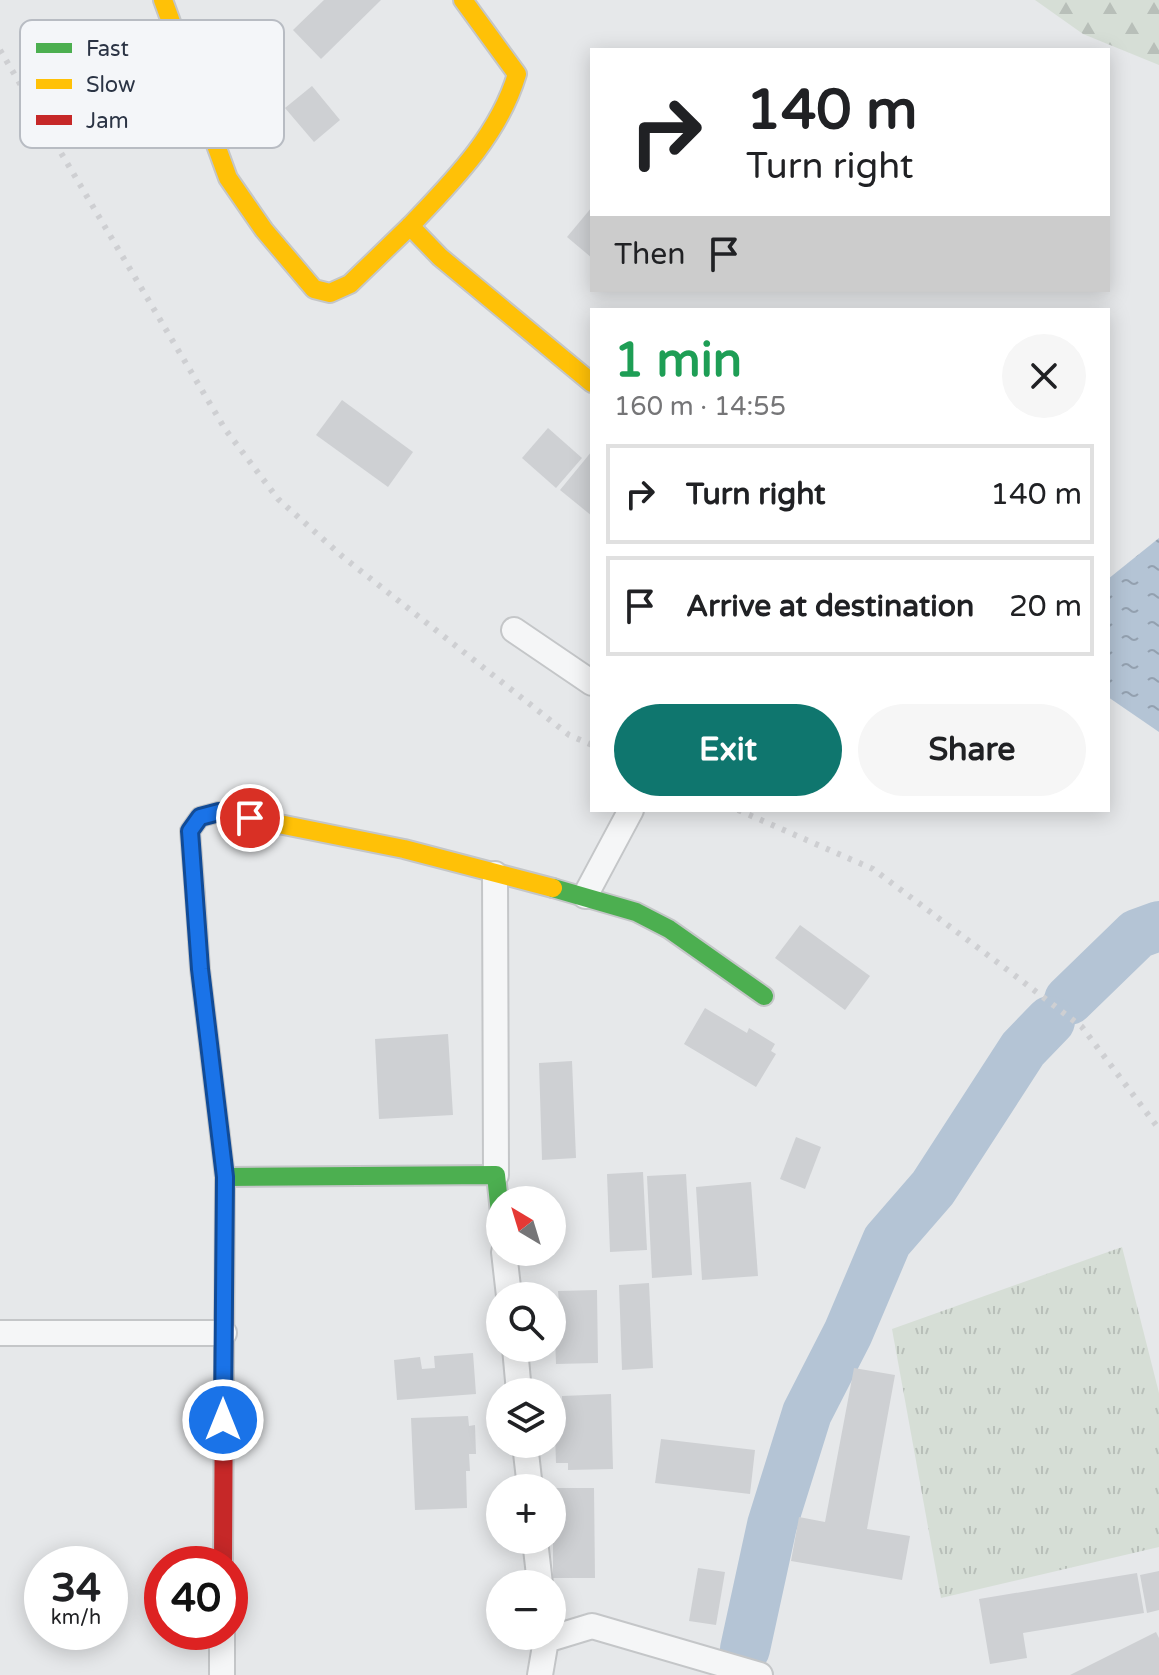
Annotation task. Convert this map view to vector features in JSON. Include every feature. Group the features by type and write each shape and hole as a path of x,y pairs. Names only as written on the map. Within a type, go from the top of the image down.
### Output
{"street":[{"path":"163,0 170,20"},
{"path":"217,148 228,178 264,230 314,289 330,293 350,284 459,173 513,92 517,74 463,0"},
{"path":"410,226 440,257 590,381"},
{"path":"514,630 590,682"},
{"path":"223,1546 225,1177 200,969 190,831 200,817 219,812 404,849 636,912 669,929 764,996"},
{"path":"585,896 630,812"},
{"path":"495,874 497,1186"},
{"path":"225,1177 496,1175"},
{"path":"0,1333 224,1333"},
{"path":"566,1633 592,1626 760,1675"},
{"path":"222,1650 222,1675"},
{"path":"540,1675 544,1650"}],"green space":[{"path":"1035,0 1159,0 1159,65 1083,34"},
{"path":"1122,1247 1159,1393 1159,1547 941,1598 892,1329"}],"water":[{"path":"1159,538 1159,732 1110,698 1110,577"}],"building":[{"path":"324,0 381,0 321,59 293,30"},
{"path":"312,86 340,120 314,142 285,108"},
{"path":"590,209 590,256 567,237"},
{"path":"342,400 413,452 388,487 316,435"},
{"path":"548,428 582,458 556,488 522,458"},
{"path":"590,453 590,514 560,490"},
{"path":"800,925 870,976 845,1010 775,958"},
{"path":"705,1008 747,1033 749,1028 775,1044 771,1051 776,1054 756,1087 684,1044"},
{"path":"448,1034 453,1115 379,1119 375,1039"},
{"path":"572,1061 576,1158 542,1160 539,1063"},
{"path":"796,1137 821,1147 805,1189 780,1179"},
{"path":"643,1172 647,1250 610,1252 607,1174"},
{"path":"686,1174 692,1275 652,1278 647,1176"},
{"path":"751,1182 758,1276 702,1280 696,1187"},
{"path":"649,1283 653,1368 622,1370 619,1285"},
{"path":"597,1290 598,1363 556,1364 566,1362 566,1291"},
{"path":"473,1353 476,1394 397,1400 394,1360 420,1357 422,1369 435,1368 434,1356"},
{"path":"854,1368 895,1375 867,1529 910,1536 902,1580 791,1561 799,1517 825,1522"},
{"path":"611,1394 613,1469 568,1470 568,1463 556,1463 556,1458 566,1458 566,1396"},
{"path":"468,1416 469,1426 475,1425 476,1454 469,1454 470,1471 466,1471 467,1508 415,1510 411,1418"},
{"path":"661,1439 755,1450 750,1494 655,1483"},
{"path":"566,1488 594,1488 595,1578 566,1578 566,1570 553,1570 553,1554 566,1554"},
{"path":"698,1568 725,1572 716,1625 689,1621"},
{"path":"1159,1571 1159,1610 1147,1613 1140,1575"},
{"path":"1137,1573 1144,1613 1023,1633 1027,1658 990,1664 979,1599"},
{"path":"1156,1632 1159,1638 1159,1675 1070,1675"}],"waterway":[{"path":"1069,1000 1137,934 1159,926"},
{"path":"745,1649 772,1525 807,1413 848,1333 887,1241 933,1188 1023,1049 1050,1021"}],"railway":[{"path":"0,50 20,84"},
{"path":"58,148 225,429 278,499 343,557 569,735 590,744"},
{"path":"743,812 873,869 1009,971 1082,1027 1159,1129"}],"traffic: fast":[{"path":"553,888 636,912 669,929 764,996"},
{"path":"225,1177 496,1175 497,1186"}],"traffic: slow":[{"path":"163,0 170,20"},
{"path":"463,0 517,74 487,137 410,226 440,257 590,381"},
{"path":"217,148 228,178 264,230 314,289 330,293 350,284 410,226"},
{"path":"195,895 190,831 200,817 219,812 404,849 553,888"}],"traffic: jam":[{"path":"195,895 200,969 225,1177 223,1546"}],"route":[{"path":"223,1420 225,1177 200,969 190,831 200,817 219,812 250,818"}]}
